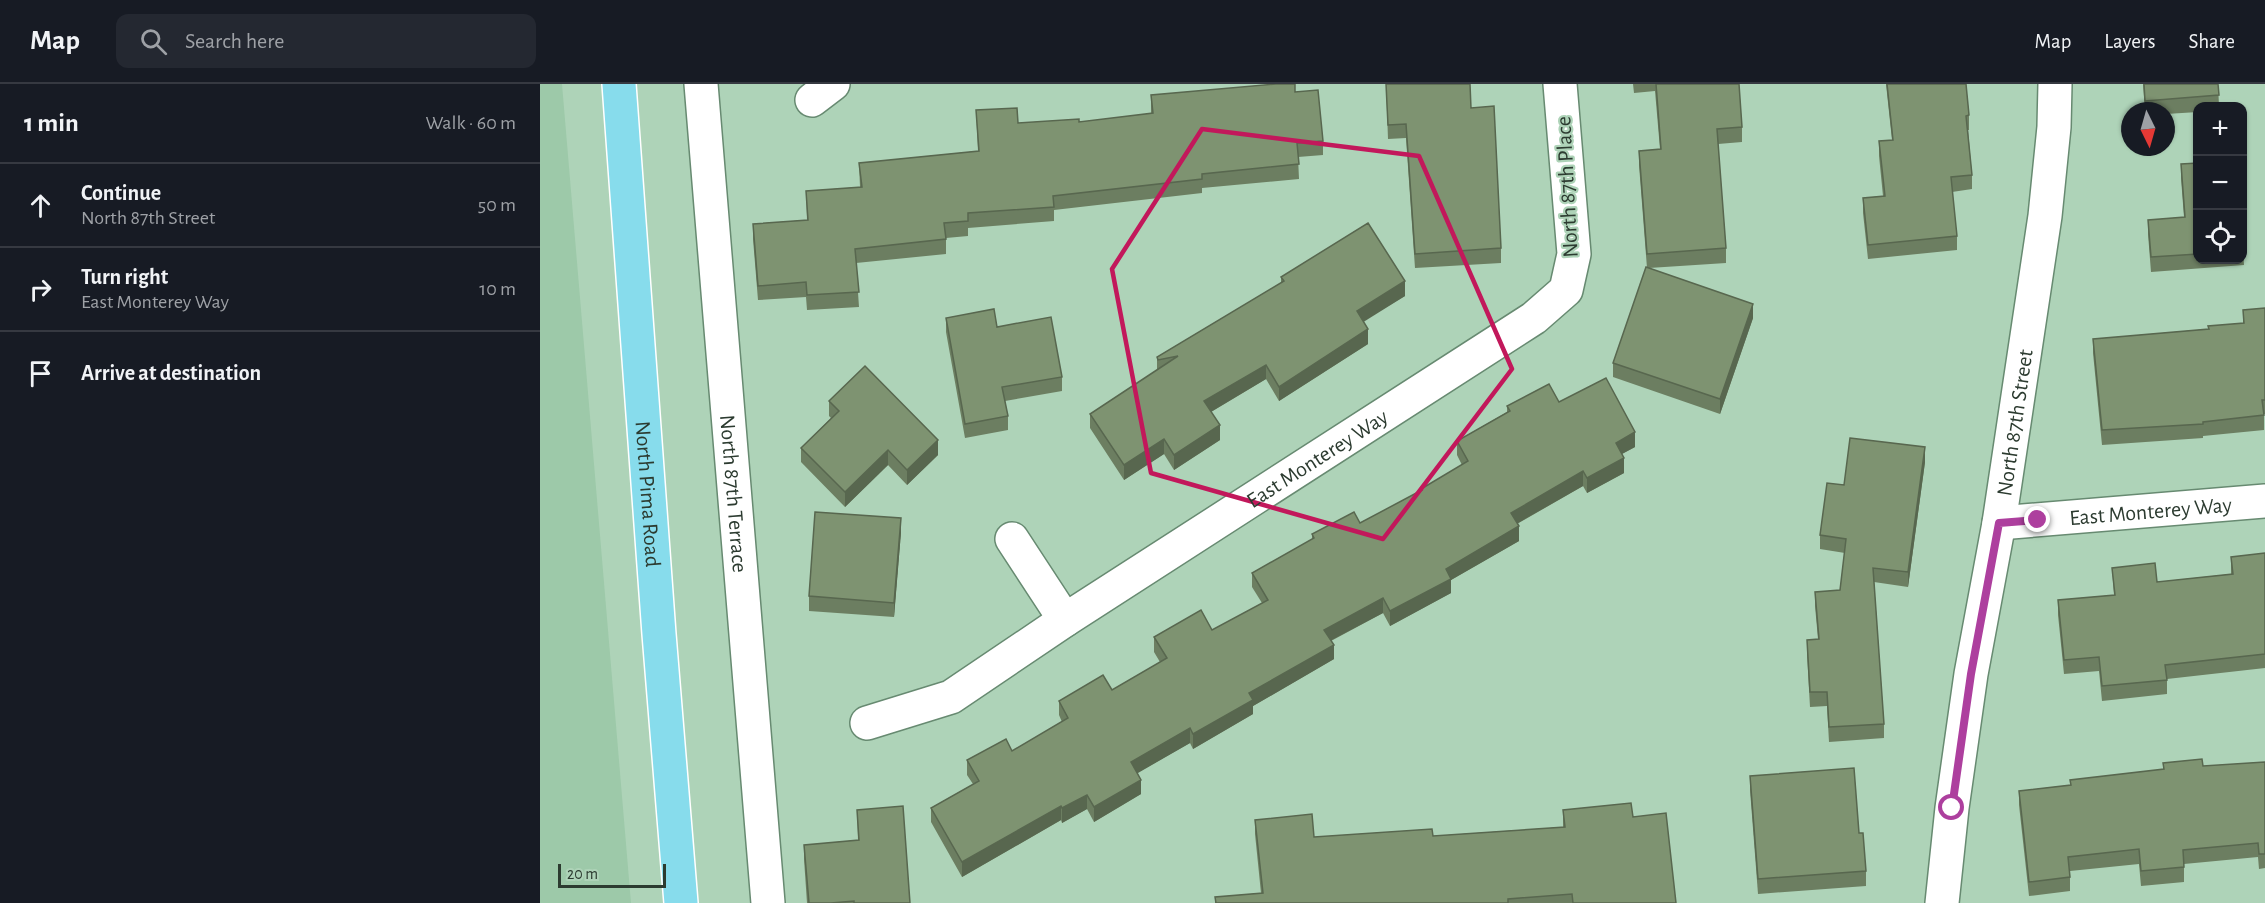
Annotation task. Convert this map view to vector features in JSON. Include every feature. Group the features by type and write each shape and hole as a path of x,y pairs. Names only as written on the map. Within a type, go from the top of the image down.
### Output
{"main road":[{"name":"North Pima Road","path":"619,84 657,611 681,903"}],"street":[{"name":"North 87th Terrace","path":"701,84 768,903"},
{"name":"North 87th Place","path":"1560,84 1574,254 1566,290"},
{"name":"North 87th Street","path":"1942,903 1952,808 1970,684 1999,523 2045,216 2054,127 2055,84"},
{"name":"East Monterey Way","path":"867,723 951,697 1065,620 1534,318 1566,290"},
{"name":"East Monterey Way","path":"1999,523 2265,501"},
{"path":"1012,539 1065,620"}],"highlighted area":[{"path":"1202,129 1419,156 1512,369 1383,539 1151,473 1112,269"}],"shaded area":[{"path":"540,84 562,84 631,903 540,903"}],"building":[{"path":"1295,84 1295,92 1318,90 1323,141 1297,143 1299,164 1202,174 1202,179 1053,196 1054,207 968,213 968,221 944,223 946,239 855,249 859,292 807,295 806,282 758,286 753,224 808,220 806,191 862,187 859,163 979,151 976,110 1017,108 1018,123 1079,119 1079,122 1153,113 1151,95"},
{"path":"1386,84 1470,84 1471,108 1494,106 1501,248 1415,254 1406,124 1388,125"},
{"path":"1656,84 1739,84 1742,127 1717,129 1726,248 1647,254 1639,151 1661,149"},
{"path":"1887,84 1966,84 1969,115 1966,116 1972,175 1951,177 1957,236 1868,245 1863,198 1885,196 1879,141 1893,140"},
{"path":"2144,84 2218,84 2219,95 2145,101"},
{"path":"2193,163 2193,254 2151,257 2148,220 2185,217 2181,164"},
{"path":"1368,223 1405,281 1357,311 1368,329 1279,387 1266,365 1204,401 1220,425 1174,455 1164,439 1124,465 1090,414 1178,356 1158,360 1157,357 1284,281 1281,277"},
{"path":"1646,267 1753,304 1720,399 1613,363"},
{"path":"2265,308 2265,400 2262,400 2264,415 2203,422 2203,424 2102,430 2093,339 2209,329 2208,326 2244,323 2243,310"},
{"path":"994,309 997,327 1051,317 1062,377 1002,387 1008,416 965,424 946,318"},
{"path":"865,366 938,440 907,470 888,450 845,492 801,448 839,411 829,401"},
{"path":"1606,378 1635,432 1616,443 1624,458 1587,478 1583,471 1511,513 1519,526 1446,569 1451,579 1390,611 1383,598 1324,630 1334,645 1249,693 1253,700 1193,734 1190,728 1131,762 1141,780 1094,807 1087,795 1062,808 1061,806 962,862 931,808 979,781 967,760 1006,739 1012,751 1068,718 1059,701 1103,675 1112,690 1167,658 1154,637 1201,610 1212,630 1268,600 1252,573 1314,538 1312,534 1354,512 1360,523 1422,490 1468,461 1457,441 1510,411 1507,406 1549,384 1559,402"},
{"path":"1850,438 1925,447 1908,572 1873,568 1884,724 1829,727 1827,692 1810,692 1807,640 1819,639 1815,592 1840,590 1846,539 1820,535 1827,483 1844,485"},
{"path":"815,512 901,518 894,603 809,596"},
{"path":"2265,553 2265,654 2165,665 2167,680 2102,686 2099,657 2064,660 2058,600 2115,595 2112,568 2155,563 2157,582 2233,574 2231,557"},
{"path":"2202,759 2203,766 2265,762 2265,854 2259,854 2258,843 2183,850 2184,867 2141,871 2139,849 2068,857 2070,877 2029,882 2019,791 2071,785 2070,780 2164,769 2163,763"},
{"path":"1854,768 1859,833 1863,833 1866,871 1758,879 1750,776"},
{"path":"1631,803 1633,817 1666,813 1676,903 1573,903 1572,894 1508,899 1508,903 1216,903 1215,897 1263,893 1255,820 1312,814 1314,837 1432,829 1433,836 1565,827 1563,810"},
{"path":"903,806 910,903 854,903 854,901 809,903 804,845 859,840 857,810"}],"route":[{"path":"1952,808 1971,674 1999,523 2038,520"}]}
